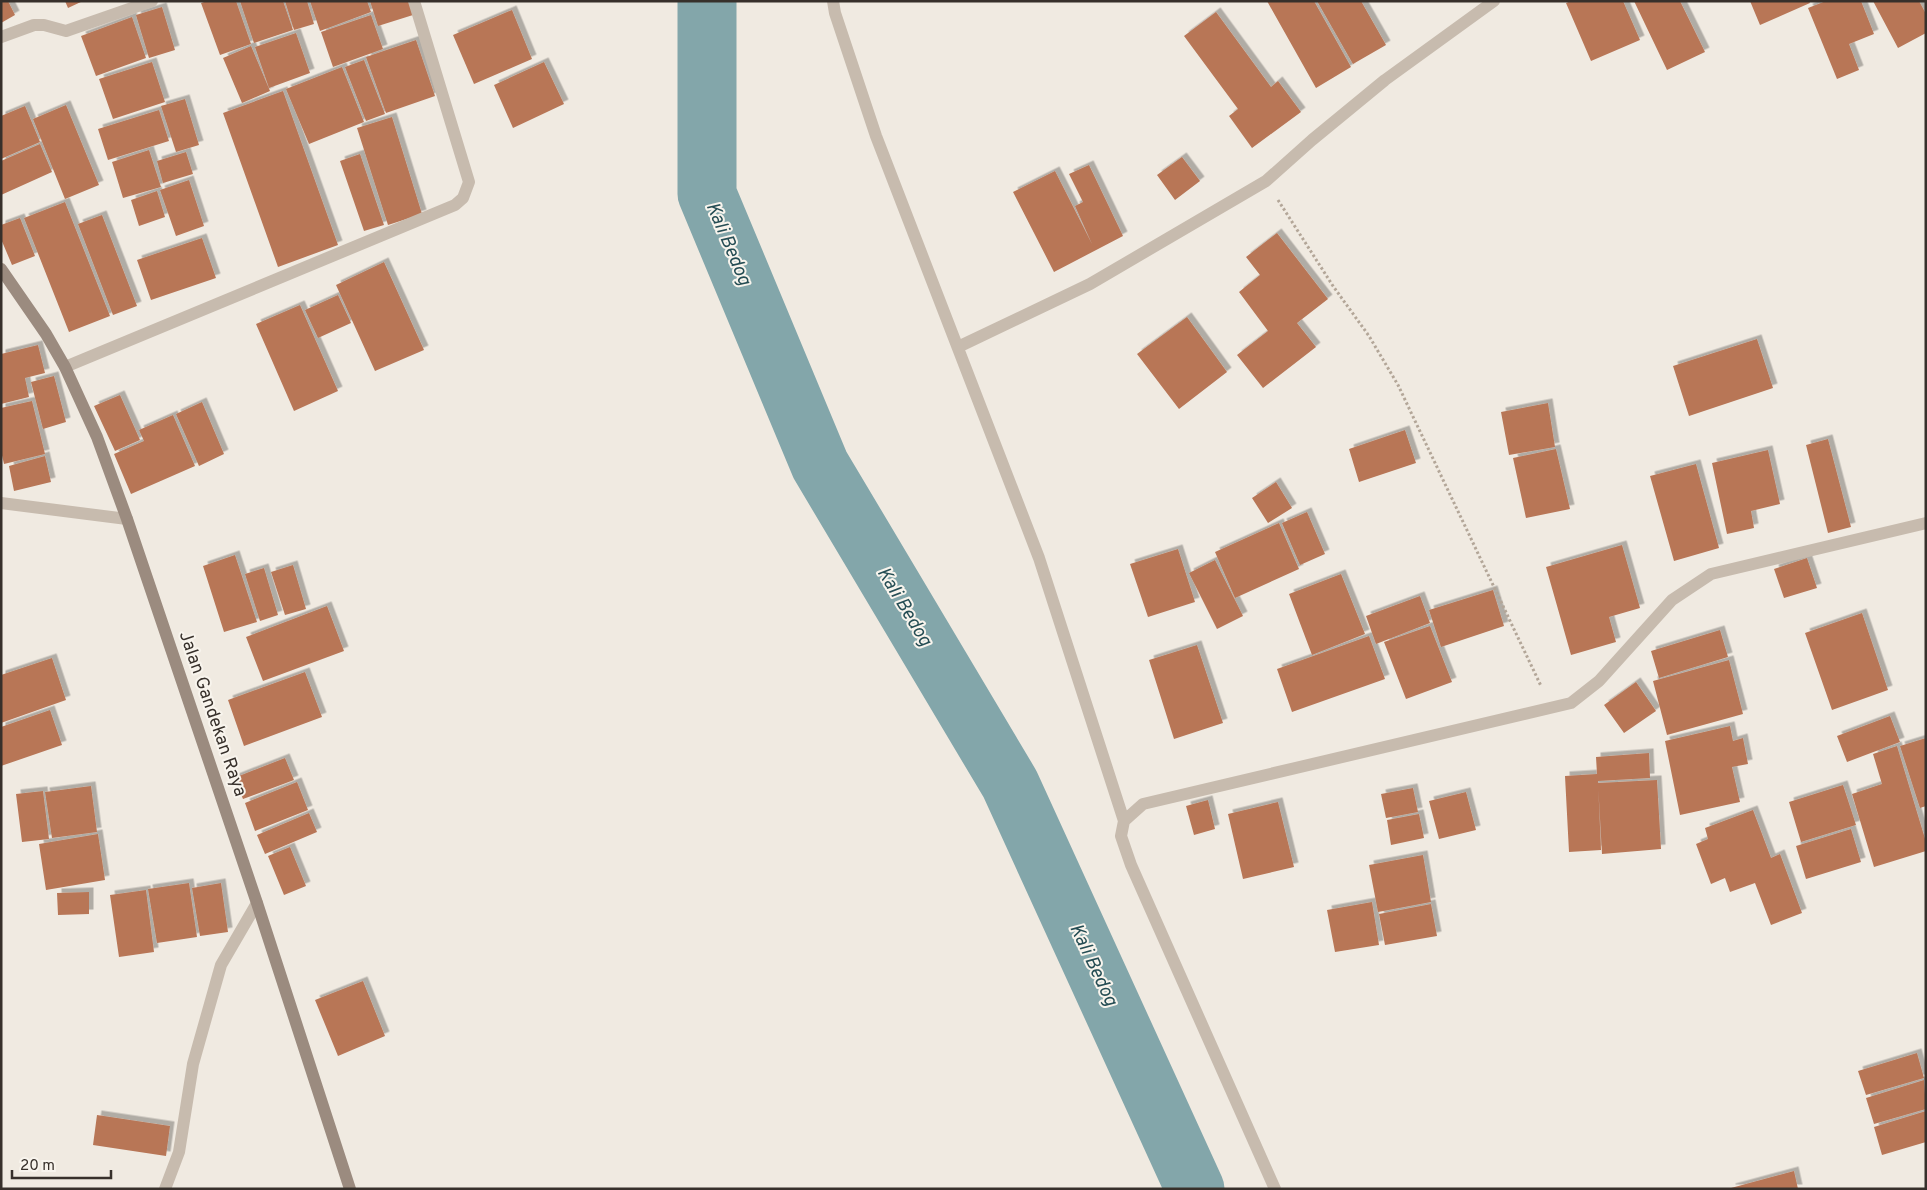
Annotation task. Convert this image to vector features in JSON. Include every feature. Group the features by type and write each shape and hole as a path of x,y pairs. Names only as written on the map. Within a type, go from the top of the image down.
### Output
{"street":[{"path":"1,37 34,26 44,26 66,31 152,1"},
{"path":"65,367 455,205 463,198 469,182 414,1"},
{"path":"834,1 835,14 876,136 1039,558 1124,821 1122,836 1131,865 1275,1189"},
{"path":"958,346 1090,284 1266,181 1385,80 1494,1"},
{"name":"Jalan Gandekan Raya","path":"1,269 46,334 65,367 97,437 127,519 257,903 350,1189"},
{"path":"1,503 127,519"},
{"path":"1124,821 1143,804 1571,703 1599,681 1672,600 1710,574 1926,523"},
{"path":"165,1189 179,1152 193,1064 221,965 257,903"}],"path":[{"path":"1266,181 1333,286 1369,336 1398,385 1552,709"}],"building":[{"path":"1,1 8,1 15,15 1,23"},
{"path":"65,1 83,1 68,8"},
{"path":"207,1 236,1 251,44 220,55 201,3"},
{"path":"240,1 283,1 293,30 254,43"},
{"path":"285,1 307,1 314,24 294,30"},
{"path":"310,1 367,1 371,12 320,31"},
{"path":"370,1 409,1 413,15 378,26"},
{"path":"1267,1 1314,1 1351,67 1316,88"},
{"path":"1317,1 1361,1 1386,45 1353,64"},
{"path":"1571,1 1623,1 1640,40 1591,61 1566,3"},
{"path":"1634,1 1680,1 1705,52 1667,70"},
{"path":"1750,1 1809,1 1810,3 1760,25"},
{"path":"1826,1 1861,1 1874,34 1849,44 1859,70 1837,79 1808,8"},
{"path":"1873,1 1919,1 1926,14 1926,33 1898,48"},
{"path":"162,7 175,50 149,58 136,15"},
{"path":"512,10 532,59 474,84 453,35"},
{"path":"1216,12 1271,87 1278,81 1301,112 1252,148 1229,116 1238,109 1184,36"},
{"path":"371,15 383,49 333,67 321,32"},
{"path":"132,17 146,58 96,76 81,36"},
{"path":"296,33 310,73 269,88 255,47"},
{"path":"416,40 435,96 386,113 366,57"},
{"path":"251,46 270,91 242,103 223,58"},
{"path":"364,60 385,114 366,121 345,67"},
{"path":"152,62 165,102 113,119 99,79"},
{"path":"544,62 564,104 513,128 494,85"},
{"path":"342,67 364,122 309,144 286,89"},
{"path":"283,91 338,245 278,267 223,113"},
{"path":"185,99 199,145 176,152 161,106"},
{"path":"66,105 99,185 65,199 33,119"},
{"path":"25,106 40,142 1,159 1,116"},
{"path":"159,110 169,141 108,160 98,129"},
{"path":"392,117 422,214 388,225 357,128"},
{"path":"40,144 52,172 1,195 1,161"},
{"path":"149,150 161,187 123,198 112,162"},
{"path":"186,152 193,174 163,183 157,161"},
{"path":"360,154 384,225 364,231 340,161"},
{"path":"1182,157 1200,181 1175,200 1157,175"},
{"path":"1089,165 1123,236 1054,272 1013,192 1055,171 1092,244 1075,206 1083,202 1069,174"},
{"path":"189,180 204,226 176,236 160,190"},
{"path":"157,191 165,217 139,226 131,200"},
{"path":"65,202 110,316 69,332 24,218"},
{"path":"102,215 137,306 113,315 78,224"},
{"path":"20,218 35,256 12,265 1,239 1,225"},
{"path":"1277,233 1328,299 1297,323 1316,347 1263,388 1237,355 1268,331 1239,292 1260,275 1246,257"},
{"path":"202,238 216,278 151,300 137,260"},
{"path":"384,262 424,350 375,371 336,285"},
{"path":"338,295 351,323 318,338 305,310"},
{"path":"300,305 338,391 294,411 256,324"},
{"path":"1187,317 1227,372 1179,409 1137,354"},
{"path":"1757,339 1773,388 1689,416 1673,366"},
{"path":"38,345 45,373 25,378 29,397 1,404 1,354"},
{"path":"54,376 66,422 43,429 31,382"},
{"path":"120,395 140,440 115,451 94,406"},
{"path":"32,401 45,454 4,464 1,451 1,408"},
{"path":"202,402 224,454 199,466 176,414"},
{"path":"1548,403 1555,447 1509,455 1501,412"},
{"path":"173,415 195,466 131,494 114,454 144,441 139,430"},
{"path":"1405,430 1416,463 1359,482 1349,449"},
{"path":"1828,439 1851,527 1828,533 1806,445"},
{"path":"1556,449 1570,509 1526,518 1513,458"},
{"path":"1768,450 1780,504 1751,511 1754,528 1727,534 1712,463"},
{"path":"45,456 51,482 14,491 9,466"},
{"path":"1696,464 1719,548 1674,561 1650,476"},
{"path":"1276,482 1292,508 1268,523 1252,498"},
{"path":"1307,512 1325,554 1300,565 1282,523"},
{"path":"1279,523 1299,569 1235,598 1215,552"},
{"path":"1622,545 1640,608 1609,617 1616,642 1571,655 1546,567"},
{"path":"1178,549 1195,602 1148,617 1130,564"},
{"path":"235,555 257,622 224,632 203,566"},
{"path":"1807,558 1817,588 1784,598 1774,569"},
{"path":"1215,560 1243,616 1217,629 1189,573"},
{"path":"293,565 306,609 285,615 271,572"},
{"path":"264,568 278,615 260,621 245,574"},
{"path":"1341,574 1365,634 1312,655 1289,594"},
{"path":"1493,590 1504,626 1441,647 1429,610"},
{"path":"1420,596 1430,623 1376,644 1366,616"},
{"path":"327,606 344,651 263,681 246,637"},
{"path":"1862,613 1888,690 1832,710 1805,633"},
{"path":"1430,626 1452,682 1406,699 1384,642"},
{"path":"1720,630 1728,657 1659,678 1651,651"},
{"path":"1369,636 1385,679 1292,712 1277,669"},
{"path":"1197,645 1223,723 1174,739 1149,660"},
{"path":"52,658 66,700 1,723 1,675"},
{"path":"1729,660 1743,714 1667,735 1653,681"},
{"path":"305,672 322,717 244,746 228,700"},
{"path":"1636,682 1656,711 1624,733 1604,705"},
{"path":"50,710 62,745 1,766 1,727"},
{"path":"1890,716 1900,742 1847,762 1837,736"},
{"path":"1730,726 1733,741 1743,738 1748,764 1732,767 1740,802 1680,815 1665,741"},
{"path":"1926,738 1926,806 1920,808 1900,746"},
{"path":"1897,746 1926,842 1926,851 1874,867 1852,794 1882,784 1873,754"},
{"path":"1649,753 1650,778 1598,781 1601,850 1569,852 1565,776 1597,774 1596,757"},
{"path":"285,758 294,780 243,799 234,778"},
{"path":"1657,780 1661,849 1602,854 1598,783"},
{"path":"297,782 308,810 255,831 245,803"},
{"path":"1843,785 1856,825 1801,842 1789,802"},
{"path":"91,786 97,832 52,838 45,792"},
{"path":"1413,788 1418,812 1386,818 1381,794"},
{"path":"43,791 49,839 22,842 16,794"},
{"path":"1466,792 1476,830 1439,839 1429,801"},
{"path":"1208,800 1215,829 1194,835 1186,806"},
{"path":"1278,802 1294,867 1243,879 1228,814"},
{"path":"1753,810 1771,858 1780,854 1802,913 1771,925 1755,883 1730,892 1725,878 1711,884 1696,844 1708,839 1705,828"},
{"path":"309,813 317,832 265,854 257,835"},
{"path":"1419,814 1424,838 1391,845 1387,820"},
{"path":"1851,829 1861,862 1806,879 1796,846"},
{"path":"98,834 105,880 46,890 39,844"},
{"path":"290,847 306,886 284,895 268,856"},
{"path":"1423,855 1431,902 1378,912 1369,865"},
{"path":"189,883 197,937 157,943 148,889"},
{"path":"221,883 228,932 200,936 192,888"},
{"path":"146,890 154,952 119,957 110,895"},
{"path":"89,892 89,914 58,915 57,893"},
{"path":"1372,902 1379,945 1335,952 1327,910"},
{"path":"1431,904 1437,936 1385,945 1379,914"},
{"path":"363,981 385,1036 338,1056 315,1000"},
{"path":"1917,1053 1924,1078 1866,1095 1858,1071"},
{"path":"1924,1080 1926,1109 1874,1124 1866,1098"},
{"path":"1926,1111 1926,1142 1882,1155 1874,1127"},
{"path":"97,1115 170,1126 166,1156 93,1145"},
{"path":"1794,1171 1798,1189 1731,1189 1731,1188"}],"waterway":[{"name":"Kali Bedog","path":"707,1 707,194 820,465 1010,784 1195,1189"}]}
